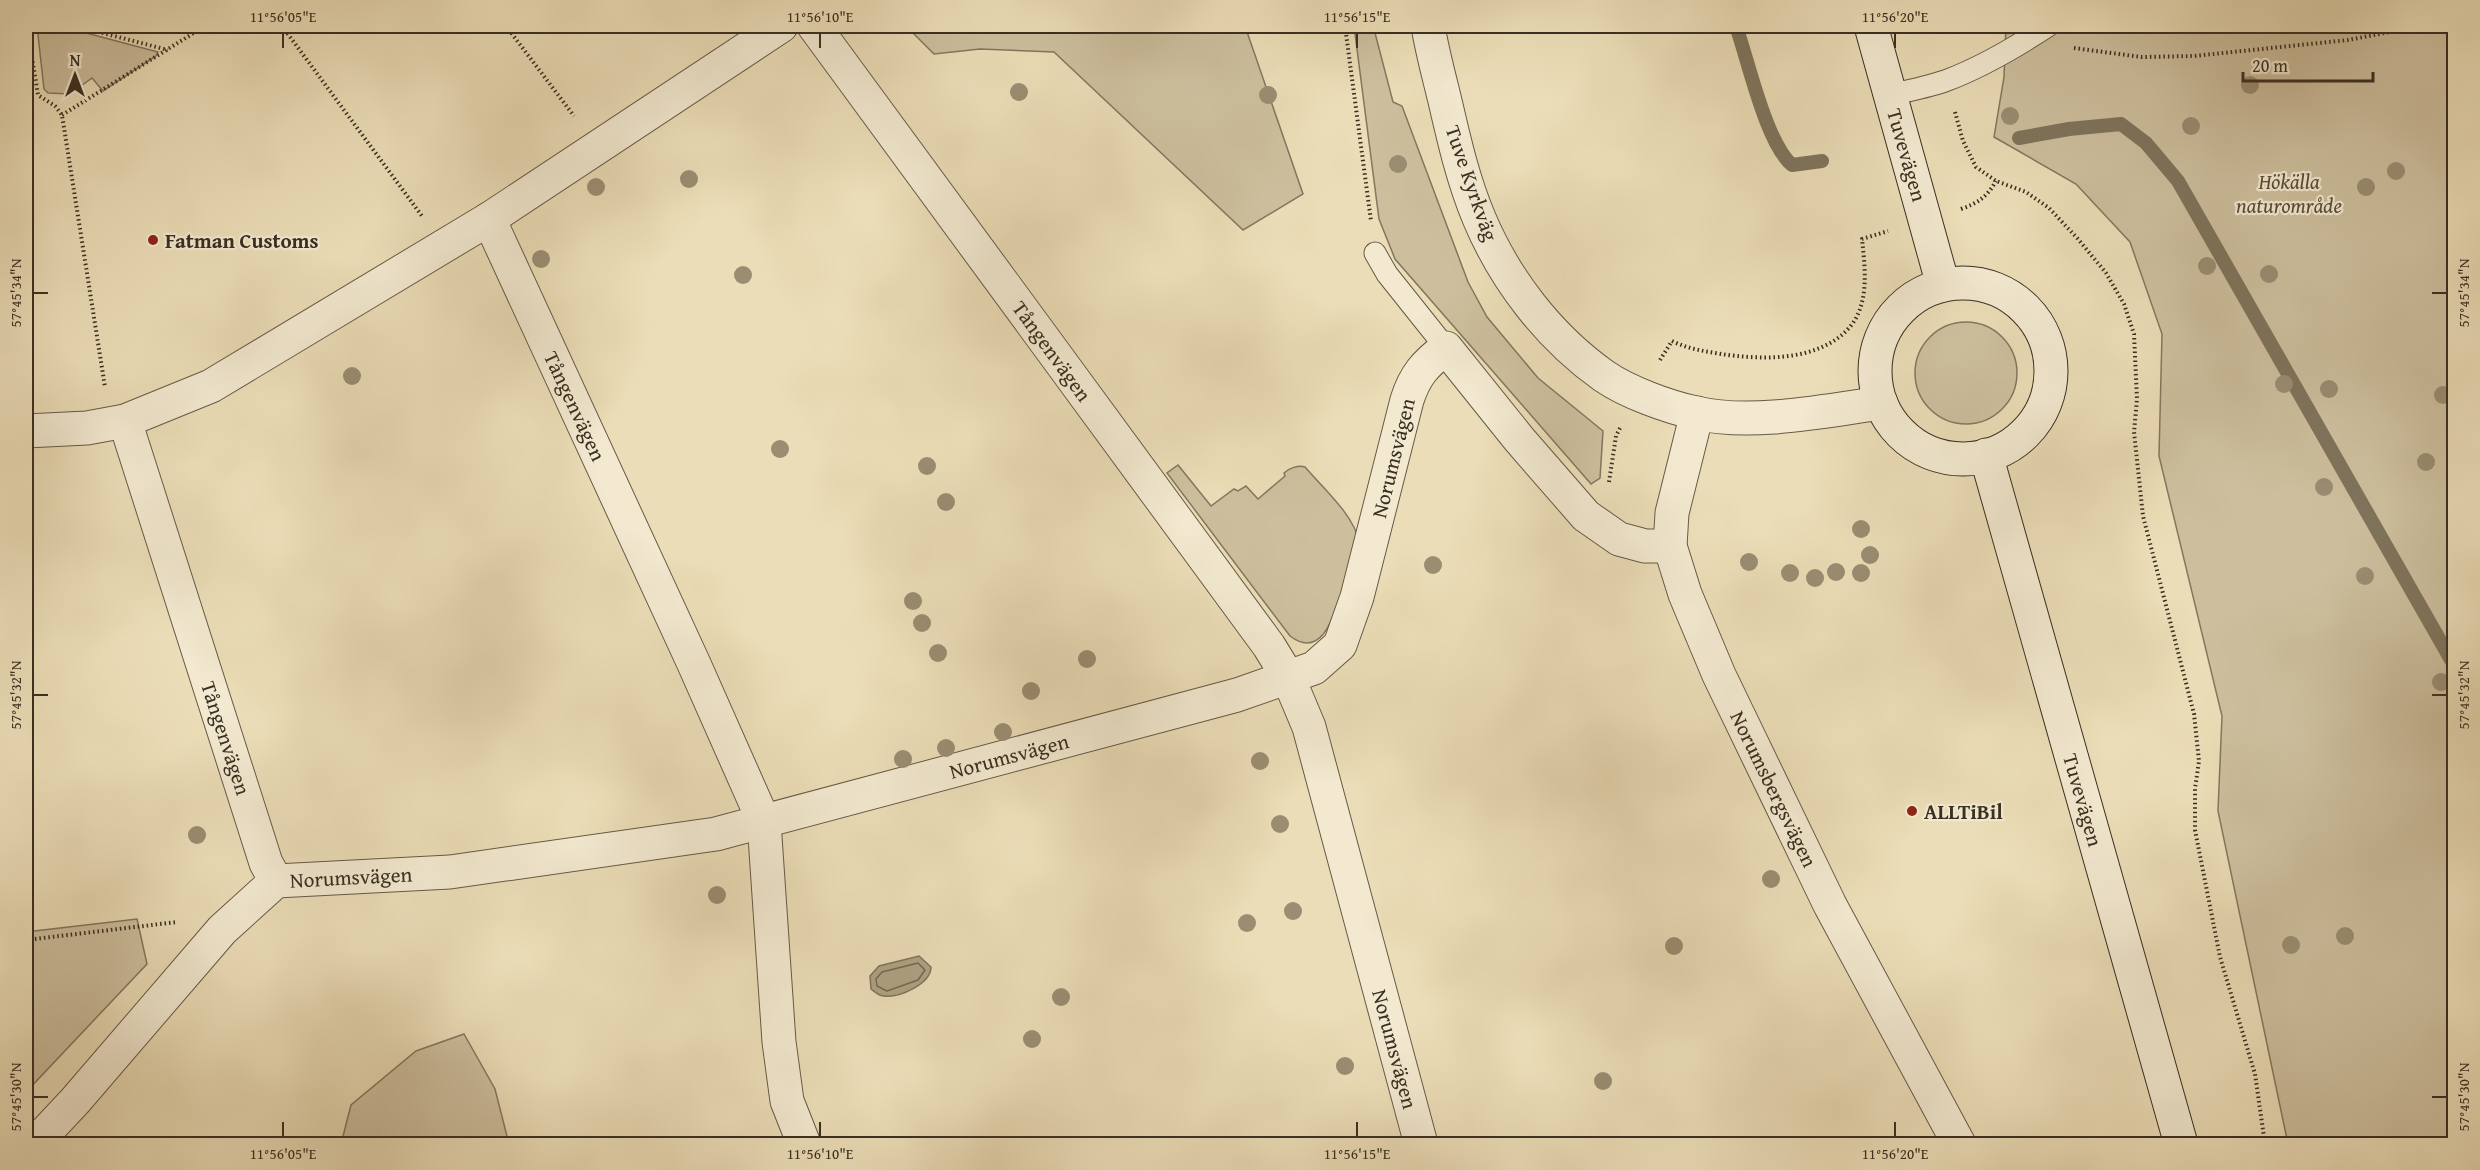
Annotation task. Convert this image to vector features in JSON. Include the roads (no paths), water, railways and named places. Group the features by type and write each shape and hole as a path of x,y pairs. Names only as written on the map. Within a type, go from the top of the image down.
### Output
{"street":[{"path":"26,431 87,428 118,422 211,386 489,219 781,26"},
{"name":"Tångenvägen","path":"814,26 1269,646 1288,678"},
{"name":"Tuve Kyrkväg","path":"1428,26 1458,157 1479,218 1504,270 1545,324 1578,355 1606,377 1637,393 1697,413 1743,418 1823,412 1881,403"},
{"name":"Tuvevägen","path":"1871,26 1943,285"},
{"name":"Tångenvägen","path":"489,219 699,674 764,822"},
{"path":"1966,283 1988,287 2008,296 2026,310 2040,328 2048,350 2051,372 2048,394 2039,415 2025,433 2007,447 1986,455 1965,459 1944,457 1923,449 1906,438 1891,422 1881,403 1875,382 1875,360 1886,330 1905,305 1923,292 1943,285 1966,283"},
{"path":"1446,348 1519,439 1586,516 1619,539 1645,546 1670,546"},
{"name":"Norumsvägen","path":"40,1139 222,930 276,881 450,872 716,834 1237,695 1314,668 1340,645 1357,597 1414,379 1429,361 1446,348"},
{"name":"Norumsbergsvägen","path":"1697,413 1672,513 1670,546 1685,594 1719,675 1830,905 1959,1144"},
{"name":"Tångenvägen","path":"118,422 262,852 276,881"},
{"name":"Tuvevägen","path":"1986,455 2181,1144"},
{"name":"Norumsvägen","path":"1288,678 1309,727 1421,1144"},
{"path":"764,822 779,1042 787,1101 804,1144"}],"lane":[{"path":"1890,96 1944,81 2027,40 2048,26"},
{"path":"1375,253 1387,274 1446,348"}],"water":[{"path":"919,956 931,967 930,973 913,989 890,996 880,995 871,989 870,976 879,966"}],"waterway":[{"path":"1736,26 1766,120 1783,154 1792,165 1822,161"},
{"path":"2019,138 2069,129 2121,124 2146,143 2178,181 2454,665"}],"place":[{"name":"Fatman Customs","path":"153,240"},
{"name":"ALLTiBil","path":"1912,811"}],"park label":[{"name":"Hökälla naturområde","path":"2289,193"}]}
